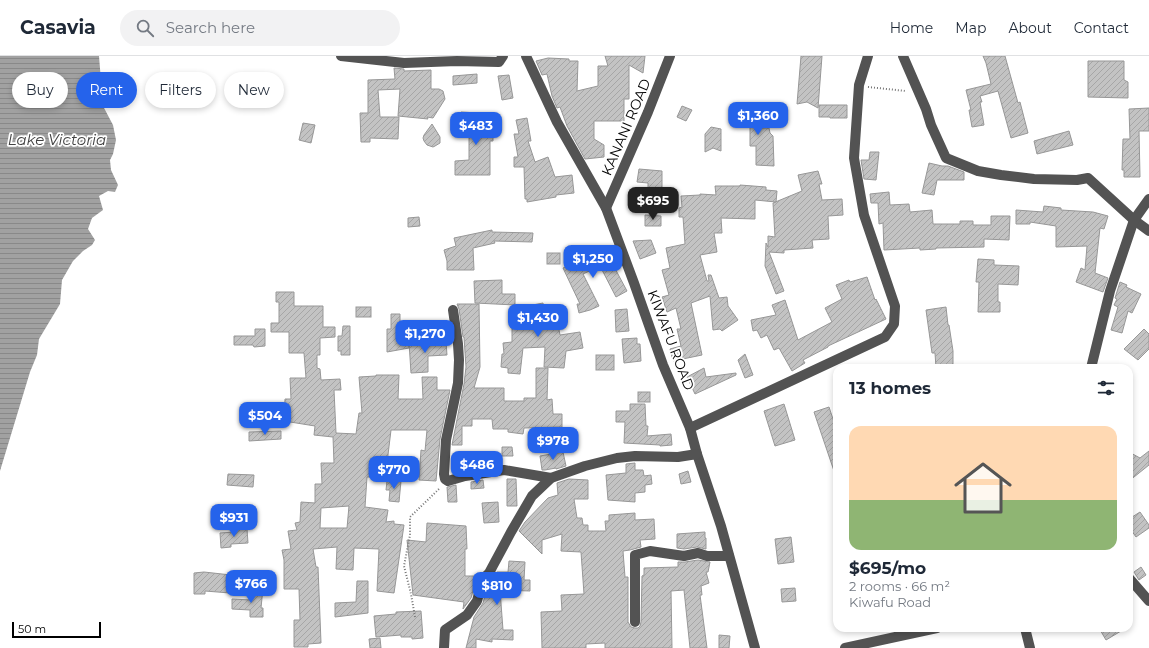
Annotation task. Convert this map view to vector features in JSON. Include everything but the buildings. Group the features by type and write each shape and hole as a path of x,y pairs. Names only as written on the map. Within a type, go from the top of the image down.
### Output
{"street":[{"path":"341,56 404,63 457,60 499,62 503,56"},
{"name":"KIWAFU ROAD","path":"526,56 557,122 606,208 663,365 690,428 755,648"},
{"name":"KANANI ROAD","path":"606,208 648,112 670,56"},
{"path":"690,428 885,336 894,324 895,306 864,215 854,158 859,86 868,56"},
{"path":"903,56 946,158 978,171 1000,175 1034,179 1077,180 1088,178 1134,220 1149,231"},
{"path":"1092,364 1110,291 1134,220 1149,199"},
{"path":"453,310 459,360 456,389 446,440 445,479 448,481 465,476 504,470 551,478"},
{"path":"444,648 445,630 468,615 477,601 484,579 489,573 532,496 551,478 585,466 617,458 635,456 678,457 697,454"},
{"path":"635,622 635,554 650,551 684,556 698,553 707,556 729,556"},
{"path":"1133,583 1149,601"},
{"path":"845,648 919,632"},
{"path":"1026,632 1030,648"}],"path":[{"path":"859,86 919,92"},
{"path":"415,617 404,566 410,535 410,517 448,481"}],"water":[{"name":"Lake Victoria","path":"0,56 99,56 100,72 76,72 76,108 104,108 113,125 116,140 110,160 111,170 118,185 115,192 108,191 99,196 103,210 92,218 88,229 95,240 92,245 83,251 73,261 62,280 60,304 39,339 37,355 30,372 0,471"}]}
